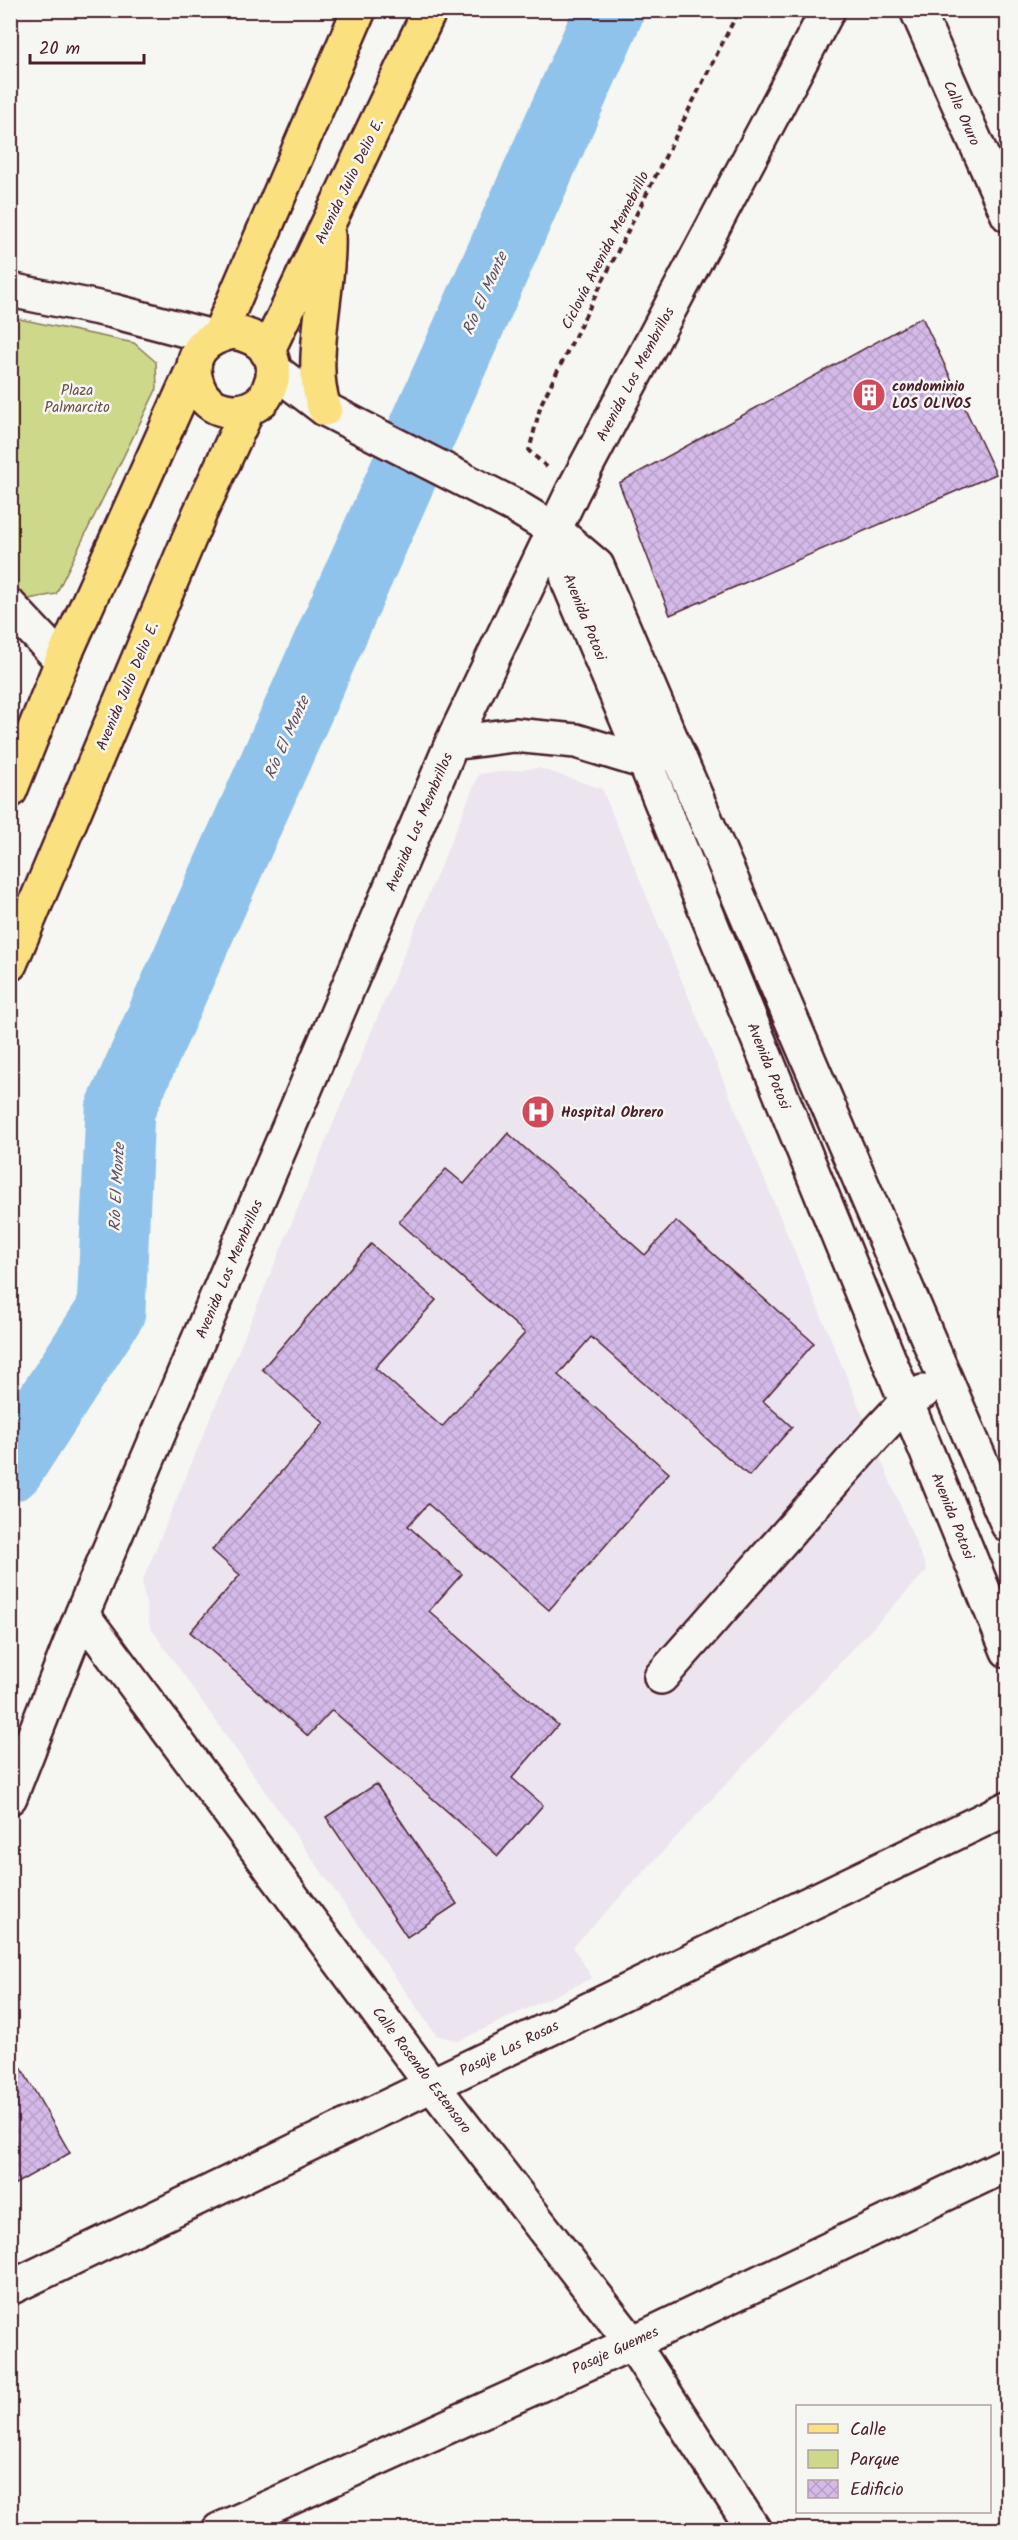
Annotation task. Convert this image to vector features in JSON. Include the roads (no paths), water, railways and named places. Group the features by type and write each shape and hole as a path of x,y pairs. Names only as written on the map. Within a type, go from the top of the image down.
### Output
{"main road":[{"path":"10,791 62,661 359,10"},
{"name":"Avenida Julio Delio E.","path":"271,361 327,227 430,10"},
{"path":"327,227 330,260 319,375 320,398 329,411"},
{"path":"233,332 246,334 258,341 271,361 255,405 220,410 209,403 199,392 205,350 233,332"},
{"name":"Avenida Julio Delio E.","path":"10,964 199,515 255,405"}],"street":[{"name":"Avenida Los Membrillos","path":"10,1797 82,1614 452,743 556,531 573,491 828,10"},
{"name":"Calle Oruro","path":"917,10 1008,214"},
{"path":"10,290 113,311 147,322 205,350"},
{"path":"271,361 329,411 513,505 556,531"},
{"path":"255,405 329,411"},
{"name":"Avenida Potosi","path":"556,531 597,566 1008,1525"},
{"name":"Avenida Potosi","path":"556,531 569,583 645,762 1008,1651"},
{"path":"10,606 62,661"},
{"name":"Avenida Los Membrillos","path":"452,743 514,735 566,740 645,762"},
{"path":"645,762 675,749"},
{"path":"661,1677 906,1402 945,1380"},
{"name":"Calle Rosendo Estensoro","path":"82,1614 432,2085 632,2343 754,2529"},
{"name":"Pasaje Las Rosas","path":"10,2289 1008,1808"},
{"name":"Pasaje Guemes","path":"219,2529 632,2343 1008,2164"}],"waterway":[{"name":"Río El Monte","path":"10,1467 111,1311 120,1110 610,10"}],"place":[{"name":"condominio LOS OLIVOS","path":"869,395"},
{"name":"Hospital Obrero","path":"538,1112"}],"park label":[{"name":"Plaza Palmarcito","path":"77,398"}]}
